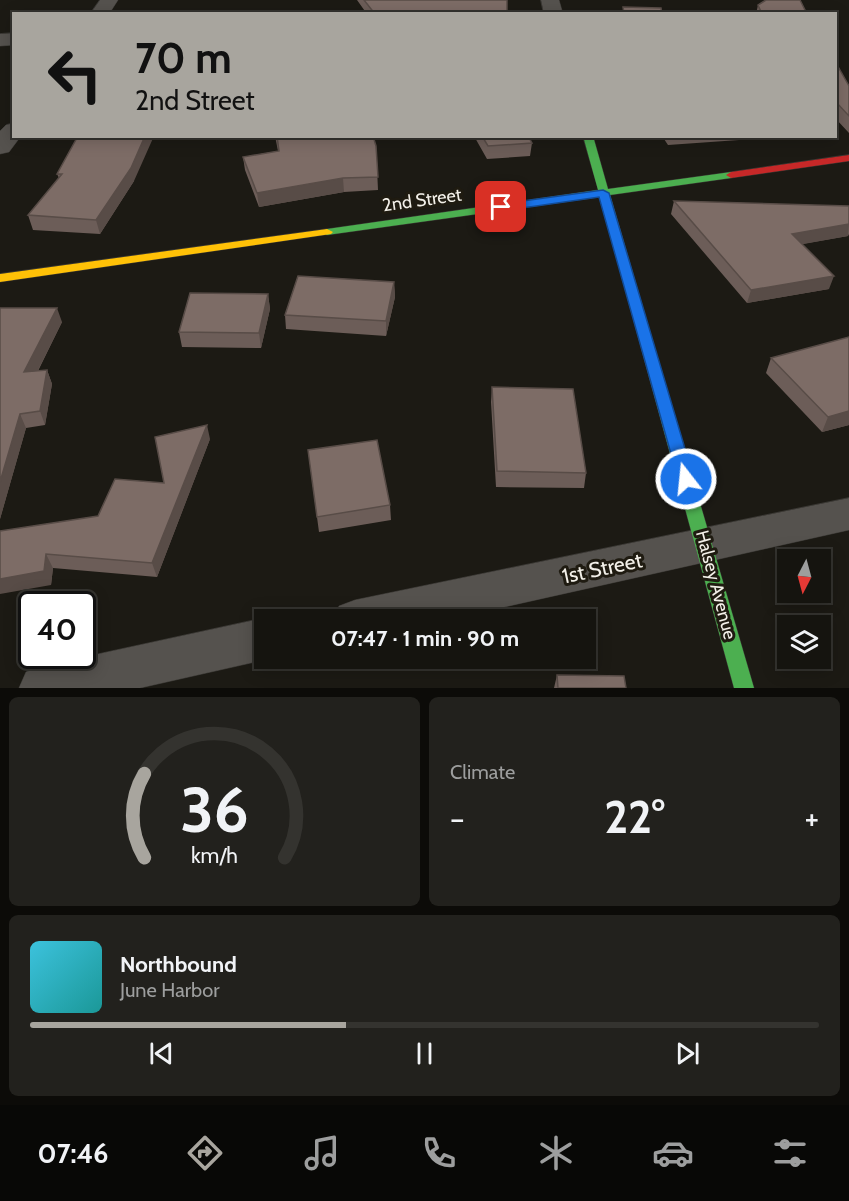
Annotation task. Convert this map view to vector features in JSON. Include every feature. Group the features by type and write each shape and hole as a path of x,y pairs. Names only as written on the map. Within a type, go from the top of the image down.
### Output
{"street":[{"path":"0,147 12,132"},
{"name":"Halsey Avenue","path":"589,138 744,688"},
{"name":"2nd Street","path":"0,278 849,158"},
{"name":"1st Street","path":"407,609 849,514"},
{"path":"43,688 254,641"}],"building":[{"path":"364,0 507,0 507,12 373,12"},
{"path":"766,0 800,0 806,12 761,12 758,5"},
{"path":"623,7 661,8 662,12 624,12"},
{"path":"837,65 849,86 849,116 837,103"},
{"path":"77,138 144,138 131,168 96,220 28,215 62,174 57,174"},
{"path":"277,138 374,138 378,177 343,178 257,193 243,157 279,151"},
{"path":"483,138 529,138 532,143 488,146"},
{"path":"674,201 849,206 849,224 792,234 834,276 751,290"},
{"path":"298,276 394,282 386,321 285,315"},
{"path":"190,293 268,294 259,333 179,332"},
{"path":"0,308 57,308 24,372 47,370 40,411 20,414 0,482"},
{"path":"849,337 849,411 828,417 771,358"},
{"path":"492,387 573,389 586,473 497,471"},
{"path":"207,425 152,563 46,554 44,571 0,579 0,531 98,516 115,479 164,483 155,437"},
{"path":"377,440 390,505 317,517 308,450"},
{"path":"557,675 624,676 626,688 558,688"}],"traffic: fast":[{"path":"589,138 744,688"},
{"path":"327,232 731,175"}],"traffic: slow":[{"path":"0,278 327,232"}],"traffic: jam":[{"path":"731,175 849,158"}],"route":[{"path":"501,207 603,193 686,479"}]}
